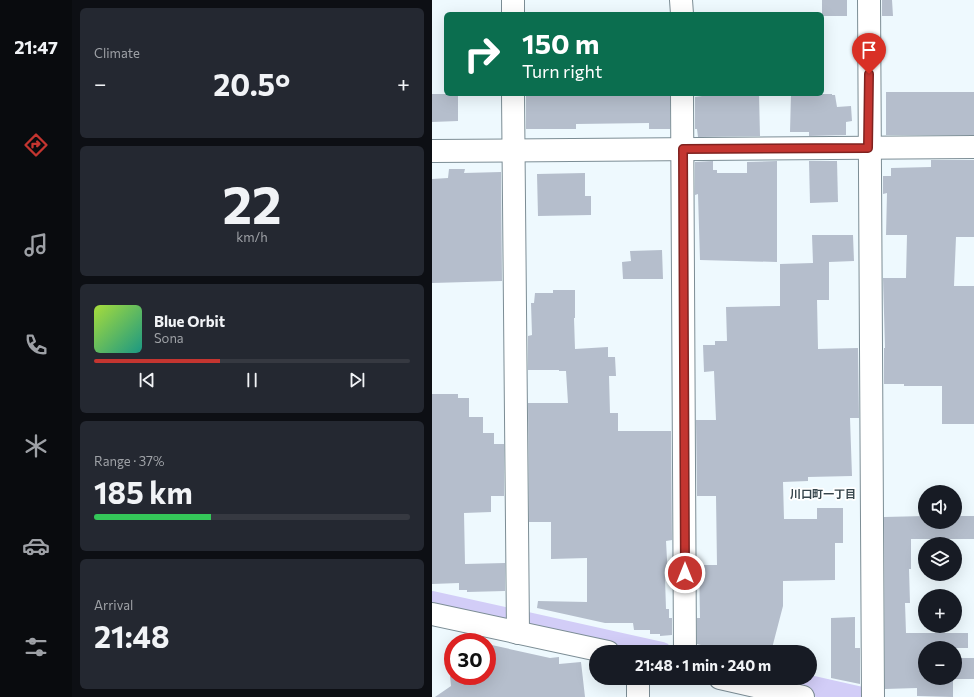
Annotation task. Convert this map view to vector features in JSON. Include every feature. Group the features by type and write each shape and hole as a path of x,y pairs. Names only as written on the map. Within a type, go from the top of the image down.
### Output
{"street":[{"path":"513,0 513,12"},
{"path":"681,0 682,12"},
{"path":"869,0 868,148 873,697"},
{"path":"513,96 518,633"},
{"path":"682,96 685,645"},
{"path":"432,152 974,147"},
{"path":"432,614 589,648"},
{"path":"638,685 638,697"},
{"path":"751,685 803,697"}],"building":[{"path":"822,0 847,0 847,16 824,16 824,12 822,12"},
{"path":"882,0 892,0 893,16 882,16"},
{"path":"886,92 974,92 974,135 886,135"},
{"path":"432,94 458,96 458,121 432,122"},
{"path":"824,94 832,94 835,95 837,107 851,106 852,121 846,122 846,135 809,136 809,132 790,132 791,96 824,96"},
{"path":"526,96 670,96 670,129 649,129 649,123 576,124 576,129 526,129"},
{"path":"759,96 760,136 698,137 697,129 695,129 695,97"},
{"path":"931,160 974,160 974,237 956,237 954,286 974,286 974,424 942,424 942,386 904,386 904,384 884,384 885,348 883,278 906,278 907,235 886,235 887,193 883,194 883,176 891,176 891,168 931,167"},
{"path":"713,161 713,170 717,170 717,173 747,173 747,162 777,161 777,262 700,260 698,194 695,195 695,162"},
{"path":"809,161 837,161 838,202 810,203"},
{"path":"449,169 465,169 464,173 501,172 502,281 432,283 432,179 448,178"},
{"path":"585,173 585,196 591,196 591,215 538,216 537,174"},
{"path":"812,235 853,235 854,261 829,262 829,300 817,300 818,349 858,348 859,418 850,418 852,476 808,477 808,481 783,482 784,519 817,519 817,508 843,508 843,543 835,543 835,580 783,581 783,606 773,645 697,644 697,618 700,618 699,565 717,565 716,496 697,496 696,420 716,420 714,371 704,372 703,345 715,345 715,341 727,341 726,307 780,306 780,264 813,263"},
{"path":"662,250 663,279 623,279 622,262 631,261 630,251"},
{"path":"553,290 575,290 575,349 608,347 608,357 615,357 616,376 609,376 610,413 618,413 618,431 671,431 672,540 666,541 668,578 665,578 666,609 669,609 669,618 672,618 672,635 660,636 660,634 650,634 650,630 634,630 633,623 605,623 537,608 538,601 587,602 587,558 551,559 551,522 529,522 528,403 568,403 566,371 528,370 528,336 532,335 531,303 534,303 535,293 553,293"},
{"path":"432,394 458,394 458,398 469,398 469,417 483,417 483,433 494,433 494,444 504,444 504,496 491,496 491,512 464,513 465,564 505,563 505,591 467,592 467,590 459,590 459,583 432,584"},
{"path":"918,516 918,529 962,529 962,516 974,516 974,539 962,539 962,537 918,537 918,539 911,539 911,569 909,569 910,603 905,603 906,633 968,633 968,648 962,648 962,641 918,641 918,685 953,685 953,697 917,696 917,688 885,689 884,517"},
{"path":"855,617 855,648 860,648 860,684 831,678 831,618"},
{"path":"496,646 550,658 559,657 559,664 581,662 585,697 435,697 451,686 496,685"},
{"path":"962,658 974,658 974,679 962,679"}],"waterway":[{"path":"432,601 630,645"},
{"path":"809,685 862,697"}],"district":[{"name":"川口町一丁目","path":"823,494"}],"route":[{"path":"685,573 683,149 868,148 869,74"}]}
